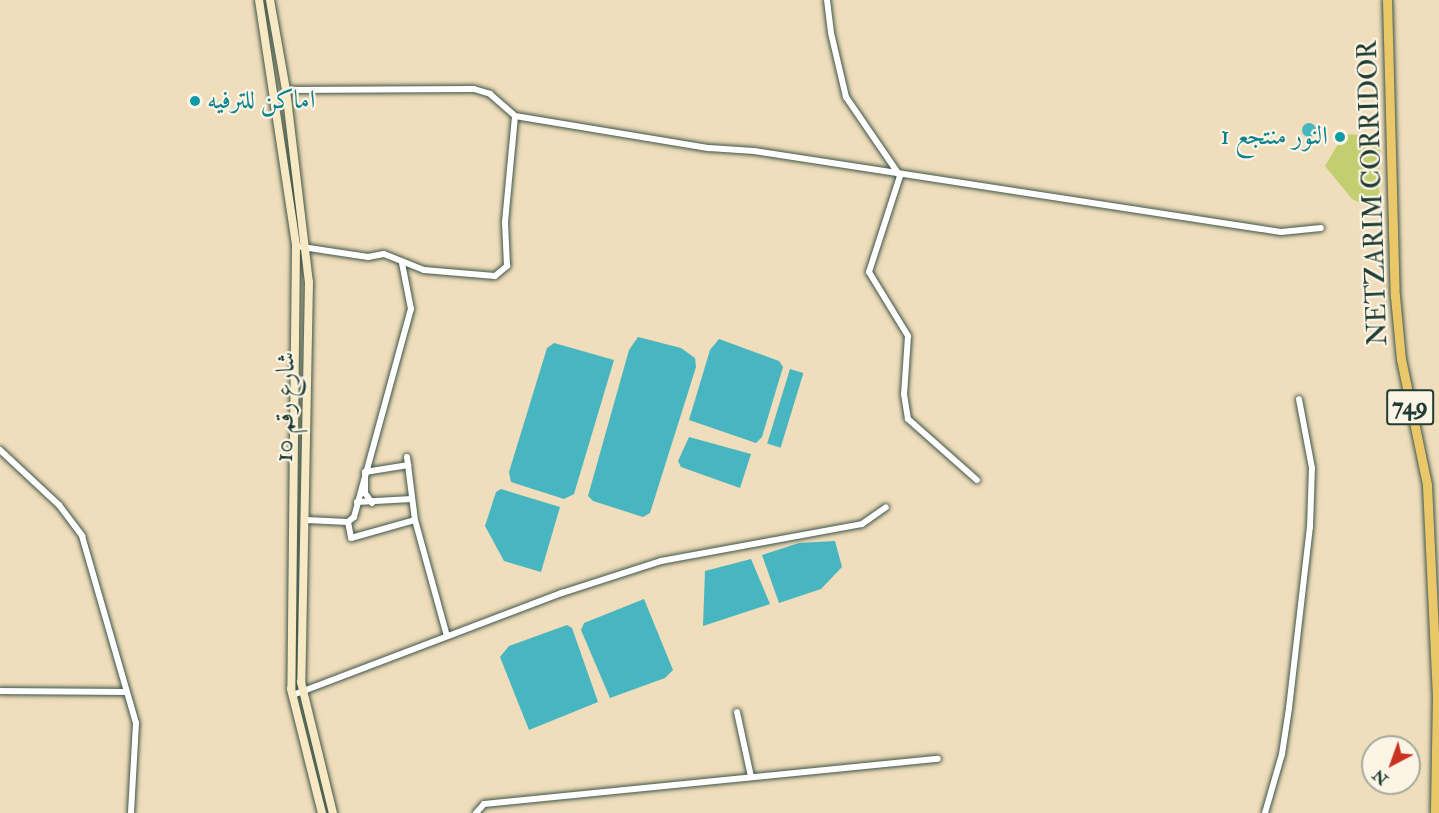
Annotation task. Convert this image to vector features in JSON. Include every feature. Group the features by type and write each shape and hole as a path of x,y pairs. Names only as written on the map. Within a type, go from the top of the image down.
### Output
{"main road":[{"name":"شارع رقم 10","path":"259,0 296,246 293,695 322,813"},
{"name":"شارع رقم 10","path":"270,0 286,90 307,247 306,520 302,693 333,813"},
{"name":"NETZARIM CORRIDOR","path":"1387,0 1395,296 1410,408 1427,485 1437,694 1435,813"}],"street":[{"path":"827,0 846,97 900,176"},
{"path":"286,90 474,89 490,93 514,116 1281,232 1322,228"},
{"path":"296,246 368,257 384,254 424,270 495,276 507,266 505,222 514,116"},
{"path":"900,176 869,272 908,336 904,394 908,419 977,480"},
{"path":"306,520 348,522 353,519 411,309 402,263"},
{"path":"1264,813 1287,720 1310,527 1312,468 1299,399"},
{"path":"0,450 59,505 82,536 125,692 136,723 131,813"},
{"path":"407,457 415,520 447,636"},
{"path":"365,472 408,465"},
{"path":"365,472 365,493 372,503"},
{"path":"357,502 372,503 412,499"},
{"path":"293,695 447,636 661,561 862,524 886,507"},
{"path":"348,522 351,538 415,520"},
{"path":"0,691 125,692"},
{"path":"737,712 751,777"},
{"path":"476,813 484,804 605,795 751,777 938,759"}],"green space":[{"path":"1344,134 1380,136 1379,205 1372,208 1352,199 1325,166"}],"water":[{"path":"1309,123 1314,125 1316,130 1314,135 1309,137 1304,135 1302,130 1304,125"},
{"path":"638,337 681,348 695,358 696,367 650,513 643,517 593,501 588,496 629,350"},
{"path":"719,339 779,361 783,367 762,437 756,443 689,420 710,350"},
{"path":"554,343 614,360 574,494 564,499 511,482 509,472 547,348"},
{"path":"790,369 803,373 781,448 767,444"},
{"path":"689,437 751,454 740,488 681,467 678,461"},
{"path":"501,489 560,507 541,572 504,561 485,526 496,492"},
{"path":"835,541 842,567 821,589 779,603 762,555 799,543"},
{"path":"751,559 770,604 703,626 705,571"},
{"path":"644,599 673,670 665,678 610,698 581,630 584,623"},
{"path":"567,625 572,628 598,702 529,730 500,657 509,646"}],"place":[{"name":"اماكن للترفيه","path":"195,101"},
{"name":"1 النور منتجع","path":"1340,137"}]}
